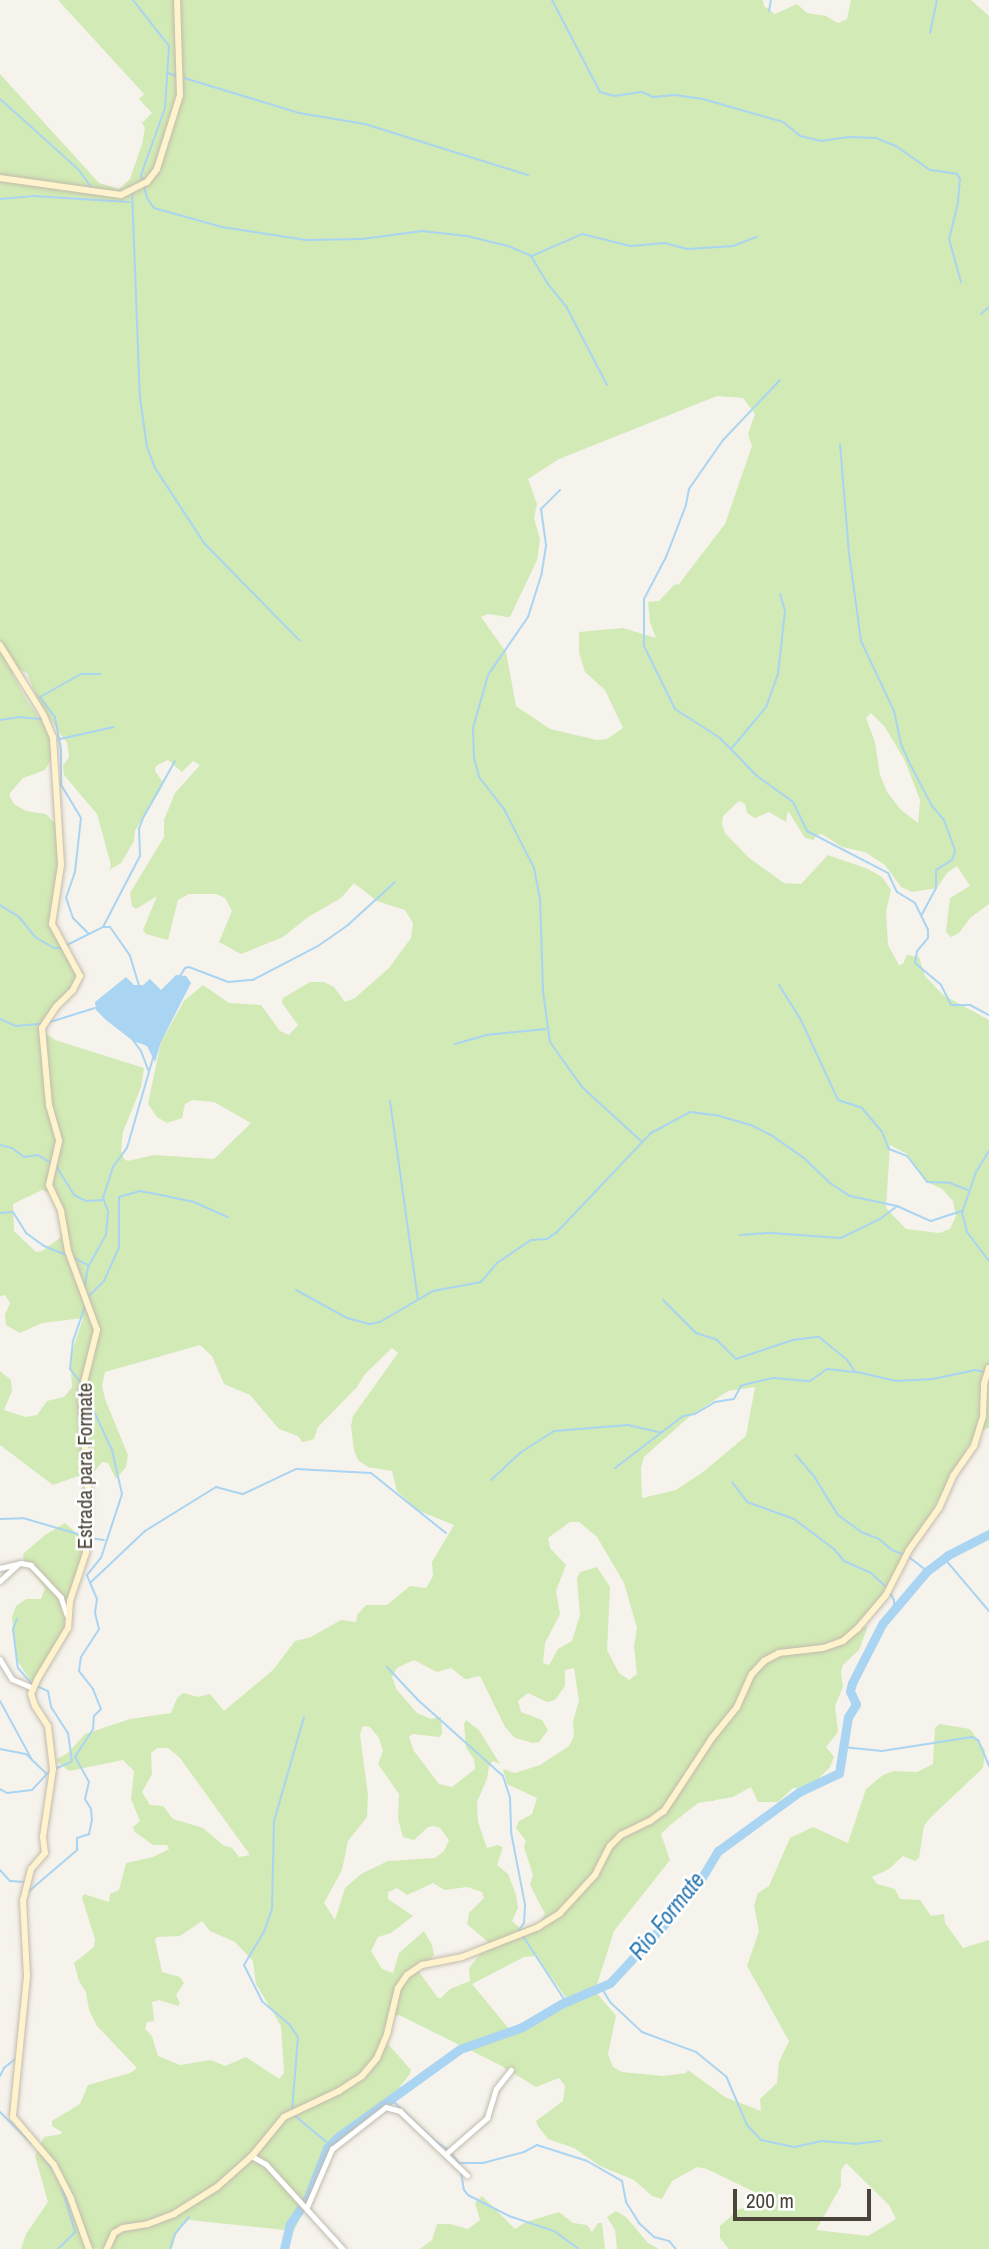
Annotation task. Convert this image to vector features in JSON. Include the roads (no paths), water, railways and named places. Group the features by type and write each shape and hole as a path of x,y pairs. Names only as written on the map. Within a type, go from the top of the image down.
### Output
{"street":[{"path":"0,178 104,195 121,195 138,189 158,169 180,95 177,0"},
{"name":"Estrada para Formate","path":"0,645 43,714 52,737 61,865 52,924 80,976 74,990 46,1020 41,1034 49,1105 59,1141 49,1185 61,1211 68,1251 97,1330 81,1394 89,1490 87,1544 70,1601 70,1622 33,1688"},
{"path":"107,2249 114,2233 174,2214 217,2187 252,2157 284,2117 340,2091 362,2076 377,2058 387,2034 397,1988 407,1975 422,1965 462,1957 538,1927 560,1913 595,1875 610,1846 621,1835 664,1811 712,1738 737,1707 752,1674 764,1661 779,1653 823,1648 843,1641 858,1628 886,1595 909,1550 939,1508 953,1476 974,1446 983,1416 984,1384 989,1368"},
{"path":"0,1568 18,1564 31,1565 54,1588 70,1622"},
{"path":"0,1581 18,1564"},
{"path":"0,1659 12,1679 33,1688 35,1706 48,1726 53,1769 43,1837 45,1853 31,1869 23,1900 27,1976 13,2118 54,2165 89,2249"},
{"path":"446,2154 487,2118 496,2089 511,2070"},
{"path":"307,2207 332,2150 386,2107 400,2111 467,2175"},
{"path":"252,2157 266,2164 343,2249"}],"water":[{"path":"176,975 186,976 191,983 161,1042 155,1062 147,1046 133,1041 106,1020 96,1010 95,1002 126,977 134,985 143,985 150,979 161,990"}],"waterway":[{"path":"133,0 169,46 165,108 141,175 147,198 154,208 222,227 306,240 362,239 422,231 467,236 508,246 531,256 548,284 566,306 607,385"},
{"path":"552,0 600,92 614,96 642,92 653,97 675,95 703,99 783,122 800,136 821,141 849,137 876,138 896,146 930,170 957,174 960,179 958,203 949,239 961,282"},
{"path":"769,11 771,0"},
{"path":"930,33 937,0"},
{"path":"168,73 176,76"},
{"path":"184,78 299,113 365,124 528,175"},
{"path":"0,99 78,169 93,190"},
{"path":"132,192 140,398 147,447 155,468 204,543 300,641"},
{"path":"0,199 33,196 129,202"},
{"path":"532,256 582,234 631,246 665,243 688,249 733,246 757,237"},
{"path":"981,314 989,307"},
{"path":"780,380 723,440 689,489 686,505 666,557 644,599 644,646 675,709 720,738 757,776 793,802 807,831 888,873 897,892 915,903 928,930 928,938 917,951 915,963 941,985 951,1005 970,1005 989,1015"},
{"path":"840,444 849,553 861,641 894,711 901,744 932,806 944,820 955,851 952,860 936,870 936,888 922,914"},
{"path":"560,490 541,509 546,546 541,576 528,617 488,675 473,728 474,758 479,777 504,809 534,868 540,899 543,991 550,1042 582,1087 641,1141"},
{"path":"732,748 766,707 778,674 785,611 780,594"},
{"path":"89,934 73,918 66,898 75,872 81,818 61,785 61,749 55,717 40,697 81,674 100,674"},
{"path":"0,720 18,717 43,719"},
{"path":"60,739 114,727"},
{"path":"67,945 103,927 140,856 139,829 143,818 175,761"},
{"path":"180,976 185,968 189,967 228,982 253,980 318,946 349,924 395,882"},
{"path":"0,905 19,917 35,937 54,948 62,948"},
{"path":"103,927 110,927 130,956 139,985"},
{"path":"779,985 800,1018 838,1100 862,1108 882,1132 889,1149 907,1156 927,1182 950,1183 968,1190"},
{"path":"50,1022 95,1008"},
{"path":"0,1019 16,1026 41,1024"},
{"path":"455,1044 486,1035 546,1029"},
{"path":"133,1040 141,1051 149,1072"},
{"path":"84,1290 88,1267 106,1235 108,1211 103,1198 113,1167 127,1148 153,1058"},
{"path":"390,1101 418,1299"},
{"path":"296,1290 347,1318 370,1324 380,1322 433,1291 481,1282 497,1263 531,1240 547,1239 557,1232 651,1133 690,1112 716,1115 751,1125 771,1135 803,1157 830,1183 850,1196 897,1206 931,1221 962,1211"},
{"path":"0,1145 12,1148 24,1157 38,1155 51,1163"},
{"path":"989,1151 976,1172 962,1213 967,1232 989,1261"},
{"path":"56,1166 74,1195 86,1201 102,1200"},
{"path":"89,1296 104,1281 119,1248 119,1197 140,1191 194,1202 228,1217"},
{"path":"740,1235 771,1233 841,1238 880,1219 896,1207"},
{"path":"0,1213 13,1212 26,1233 44,1246 66,1255"},
{"path":"71,1256 87,1265"},
{"path":"663,1300 696,1333 717,1340 736,1359 793,1340 819,1337 847,1360 855,1372"},
{"path":"81,1383 70,1369 73,1341 85,1306"},
{"path":"615,1468 683,1416 695,1414 715,1402 734,1399 741,1386 747,1384 774,1378 810,1381 827,1369 857,1372 895,1381 933,1379 975,1370 985,1372"},
{"path":"28,1892 77,1850 77,1838 89,1834 92,1820 91,1809 85,1799 89,1782 75,1757 93,1729 94,1716 101,1709 93,1689 79,1671 81,1657 99,1629 95,1613 97,1599 87,1575 101,1558 122,1494 112,1450 89,1401 87,1385"},
{"path":"491,1480 520,1453 554,1431 628,1425 662,1433"},
{"path":"796,1455 815,1478 838,1515 861,1532 879,1539 892,1550 909,1557 927,1571"},
{"path":"90,1583 145,1531 216,1487 243,1494 296,1469 371,1473 446,1533"},
{"path":"732,1482 747,1502 794,1519 834,1549 844,1561 871,1573 886,1587"},
{"path":"0,1519 23,1518 84,1536"},
{"name":"Rio Formate","path":"284,2249 290,2224 308,2197 327,2148 338,2137 460,2049 522,2027 561,2004 610,1983 673,1915 701,1879 718,1851 799,1792 839,1773 848,1717 856,1704 850,1691 852,1683 882,1624 927,1571 948,1555 989,1534"},
{"path":"89,1538 104,1540"},
{"path":"944,1558 989,1611"},
{"path":"889,1591 894,1600 894,1612"},
{"path":"17,1619 13,1629 18,1668 32,1684 48,1691 51,1707 68,1733 72,1761"},
{"path":"387,1667 418,1700 503,1776 510,1798 511,1832 525,1905 524,1923 519,1930 566,2002"},
{"path":"0,1701 32,1760"},
{"path":"292,2110 298,2037 289,2024 262,2001 244,1965 264,1932 272,1909 274,1821 304,1717"},
{"path":"843,1747 882,1751 972,1737 978,1740 989,1766"},
{"path":"0,1749 26,1754 46,1773"},
{"path":"57,1768 71,1762"},
{"path":"0,1789 7,1793 32,1790 49,1772"},
{"path":"0,1870 10,1881 25,1882"},
{"path":"601,1987 610,2002 642,2032 696,2052 726,2076 747,2125 761,2140 795,2147 822,2141 855,2144 881,2141"},
{"path":"0,2076 4,2068 15,2059"},
{"path":"391,2099 435,2141 450,2151 459,2163"},
{"path":"0,2112 31,2143"},
{"path":"294,2115 330,2145"},
{"path":"459,2163 483,2163 524,2152 537,2145 587,2161 622,2181 626,2202 639,2223 654,2237 669,2241 676,2249"},
{"path":"46,2161 53,2170"},
{"path":"461,2172 464,2190 468,2195 509,2216 554,2231 579,2249"},
{"path":"58,2249 75,2232 62,2188"},
{"path":"170,2249 175,2234 189,2217"}]}
